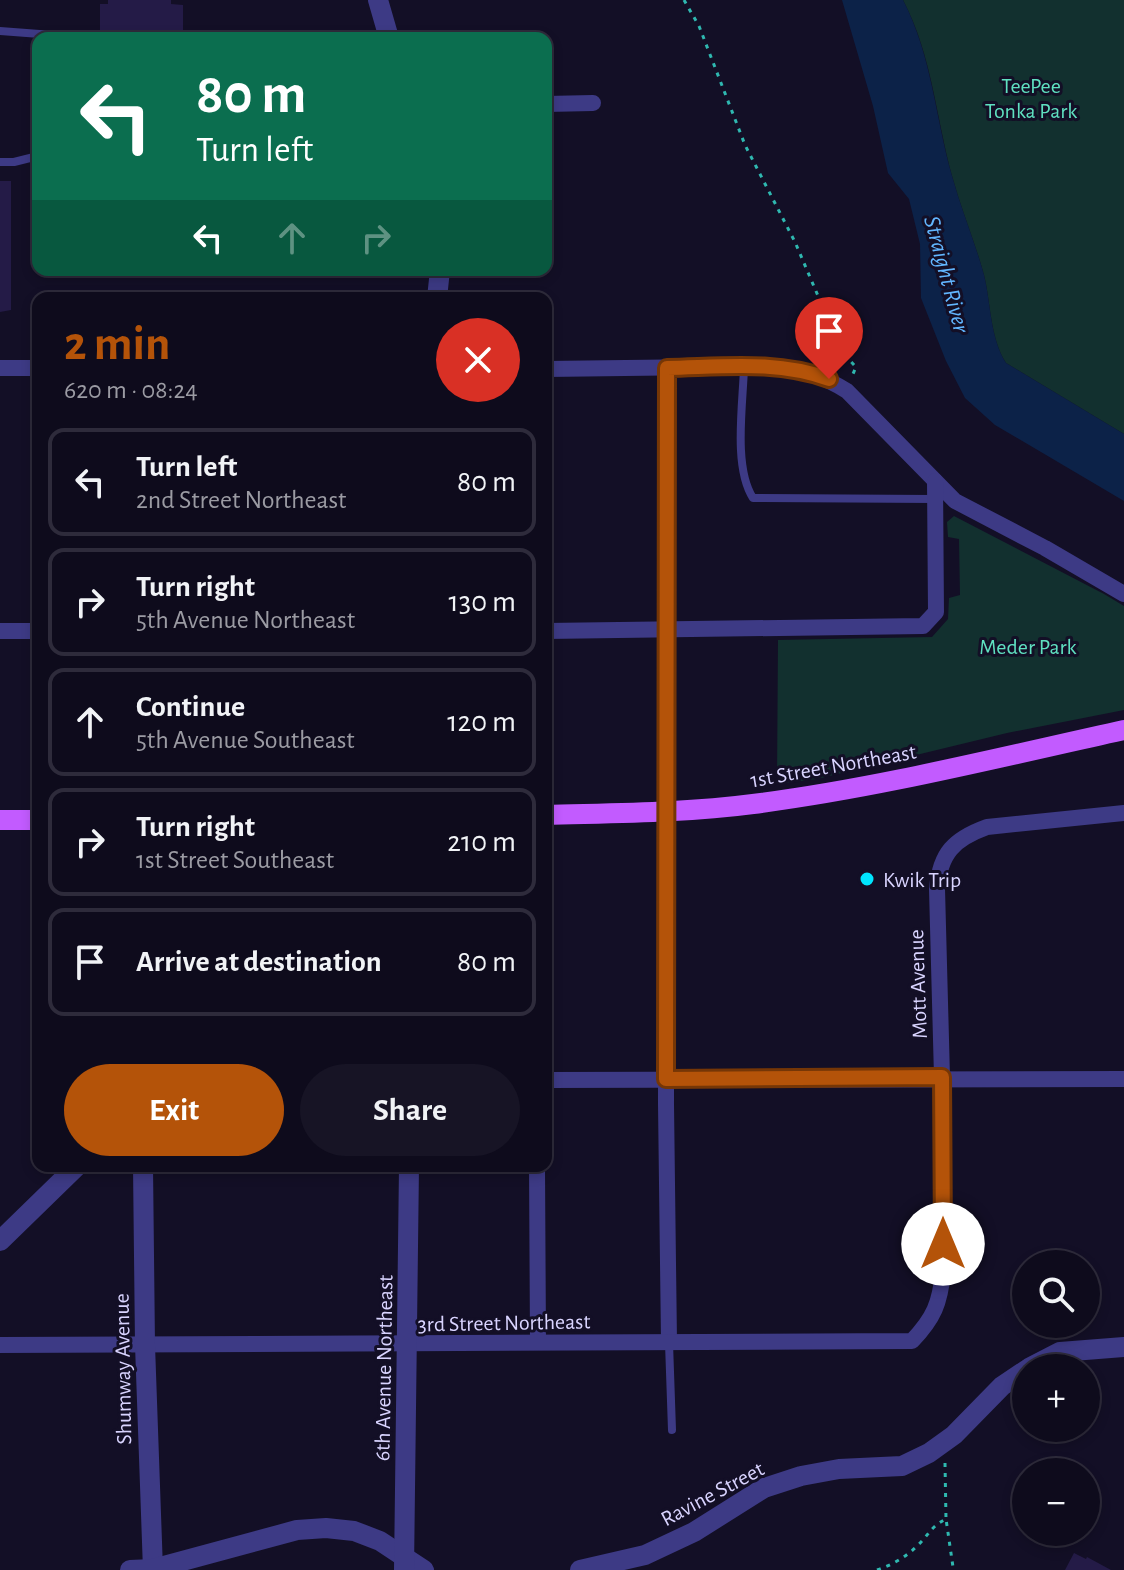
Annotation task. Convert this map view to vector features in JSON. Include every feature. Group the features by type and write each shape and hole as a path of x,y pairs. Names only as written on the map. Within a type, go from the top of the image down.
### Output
{"main road":[{"name":"1st Street Northeast","path":"552,815 726,808 816,795 1124,730"},
{"path":"0,820 32,820"}],"street":[{"path":"378,0 387,32"},
{"path":"552,104 593,103"},
{"path":"552,369 774,366 802,369 829,379 847,391 955,501 1124,594"},
{"path":"0,368 32,368"},
{"path":"667,368 666,1079 669,1342"},
{"path":"552,631 917,628 931,620 936,612 935,481"},
{"path":"0,631 32,631"},
{"name":"Mott Avenue","path":"912,1341 927,1326 940,1300 943,1272 937,889 944,859 953,846 968,834 987,827 1124,813"},
{"path":"552,1080 1124,1079"},
{"path":"0,1241 71,1172"},
{"name":"Shumway Avenue","path":"143,1172 153,1569"},
{"name":"6th Avenue Northeast","path":"404,1564 409,1172"},
{"path":"537,1172 538,1342"},
{"name":"3rd Street Northeast","path":"0,1345 408,1346 538,1342 912,1341"},
{"name":"Ravine Street","path":"1056,1354 1124,1347"},
{"name":"Ravine Street","path":"580,1570 645,1555 694,1532 764,1488 839,1469 902,1466 929,1453 954,1435 1012,1379"},
{"path":"130,1570 153,1569 297,1530 326,1528 354,1531 380,1541 404,1564 424,1570"}],"lane":[{"path":"0,31 32,33"},
{"path":"0,162 32,158"},
{"path":"744,366 742,466 746,488 753,498 935,499"},
{"path":"669,1342 672,1430"}],"path":[{"path":"684,0 699,26 745,145 795,242 842,352 856,367 847,391"},
{"path":"944,1459 946,1519 956,1570"},
{"path":"877,1570 891,1565 919,1545 933,1525 946,1519"}],"green space":[{"name":"TeePee Tonka Park","path":"903,0 1124,0 1124,434 1006,363 994,332 984,275 952,176 921,42"},
{"name":"Meder Park","path":"954,516 1124,606 1124,710 1007,733 817,779 777,784 778,640 932,637 948,619 949,598 960,595 959,539 948,537 947,522"}],"water":[{"name":"Straight River","path":"842,0 903,0 927,64 946,154 984,275 1001,353 1006,363 1124,434 1124,501 995,425 965,398 946,361 921,298 920,244 909,199 888,173 873,106"}],"building":[{"path":"108,0 171,0 171,4 183,5 183,32 100,32 100,4 108,4"},
{"path":"0,181 11,181 11,310 0,312"},
{"path":"1074,1553 1087,1557 1111,1570 1065,1570"}],"place":[{"name":"Kwik Trip","path":"867,879"}],"route":[{"path":"829,379 802,369 774,366 667,368 666,1079 942,1077 943,1244"}]}
